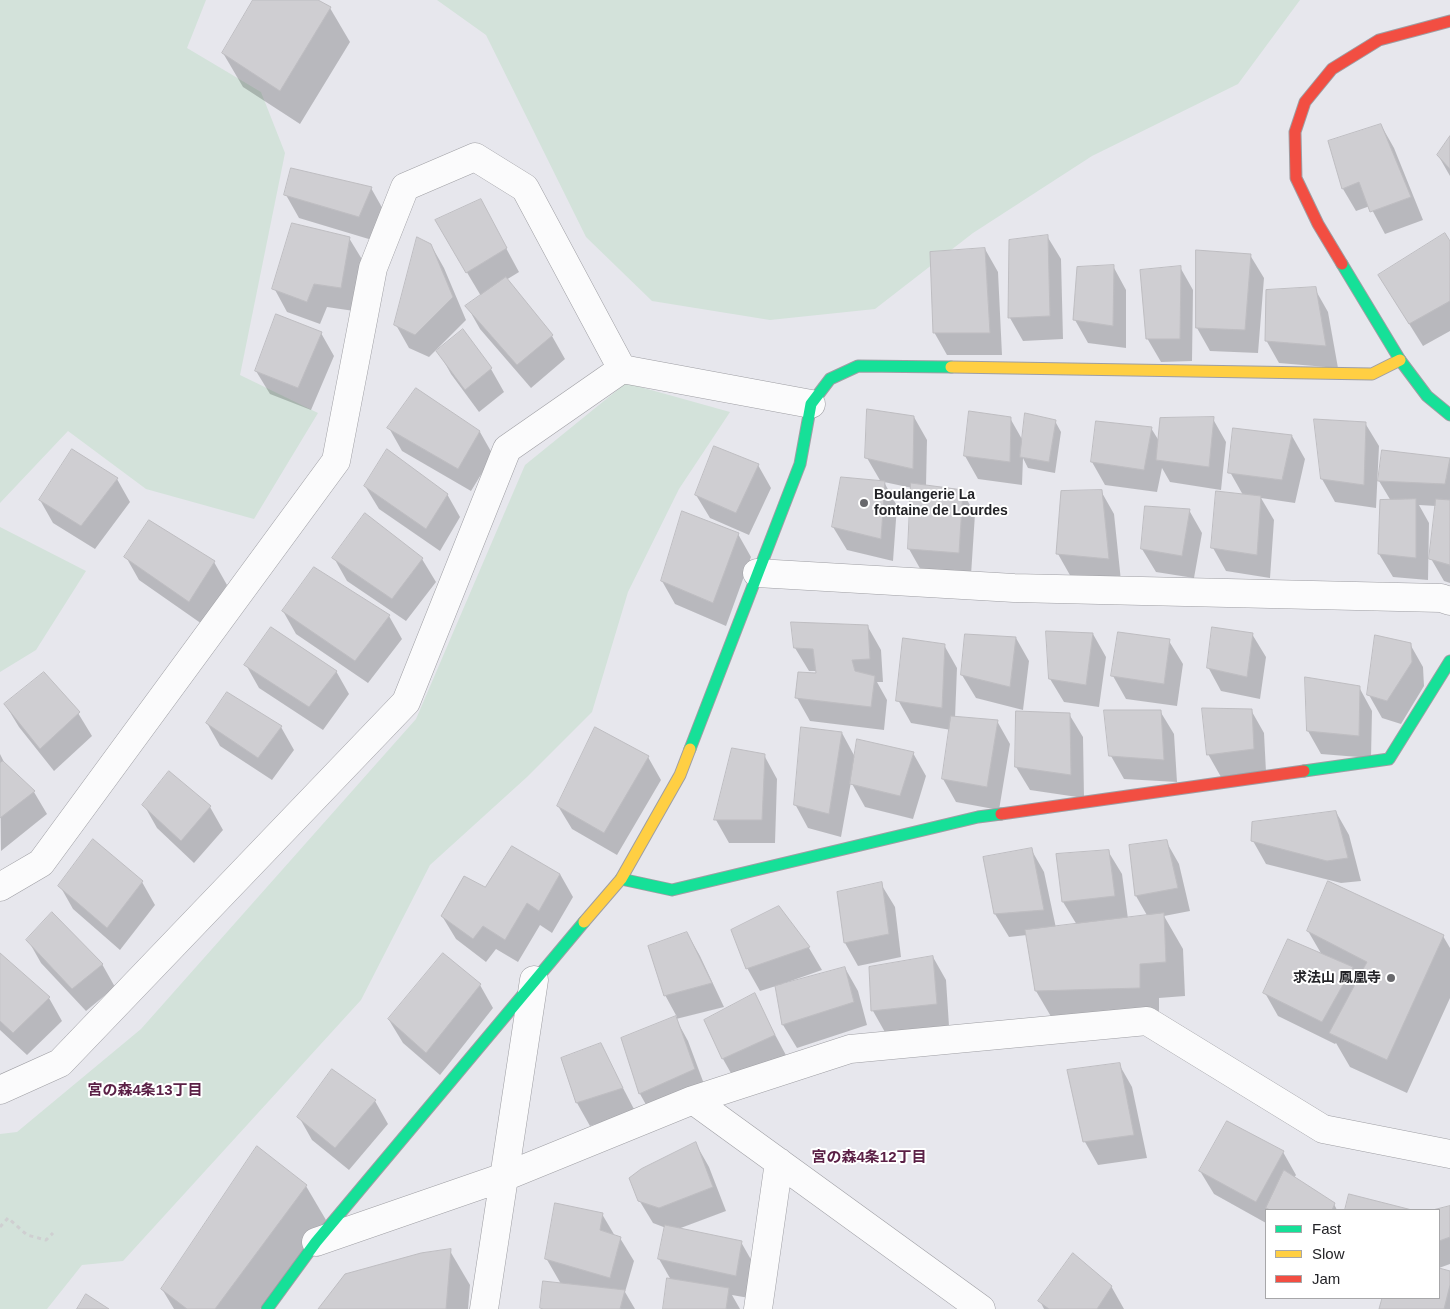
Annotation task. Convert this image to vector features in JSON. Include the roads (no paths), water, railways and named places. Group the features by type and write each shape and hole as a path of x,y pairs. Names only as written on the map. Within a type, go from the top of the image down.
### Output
{"street":[{"path":"1450,21 1379,40 1332,69 1305,102 1295,132 1296,178 1318,224 1400,360 1427,396 1450,415"},
{"path":"0,888 42,863 336,461 373,268 405,187 476,157 526,188 622,368"},
{"path":"267,1309 316,1242 534,980 621,879 680,775 800,464 811,404 830,379 858,366 1372,374 1400,360"},
{"path":"0,1090 60,1063 406,702 507,449 622,368 811,404"},
{"path":"757,573 1014,588 1441,598 1450,601"},
{"path":"621,879 672,890 978,817 1389,759 1450,661"},
{"path":"484,1309 534,980"},
{"path":"316,1242 504,1176 693,1100 850,1049 1147,1021 1323,1129 1450,1154"},
{"path":"693,1100 981,1309"},
{"path":"758,1309 779,1162"}],"place":[{"name":"Boulangerie La fontaine de Lourdes","path":"864,503"},
{"name":"求法山 鳳凰寺","path":"1391,978"}],"district":[{"name":"宮の森4条13丁目","path":"145,1091"},
{"name":"宮の森4条12丁目","path":"869,1158"}]}
